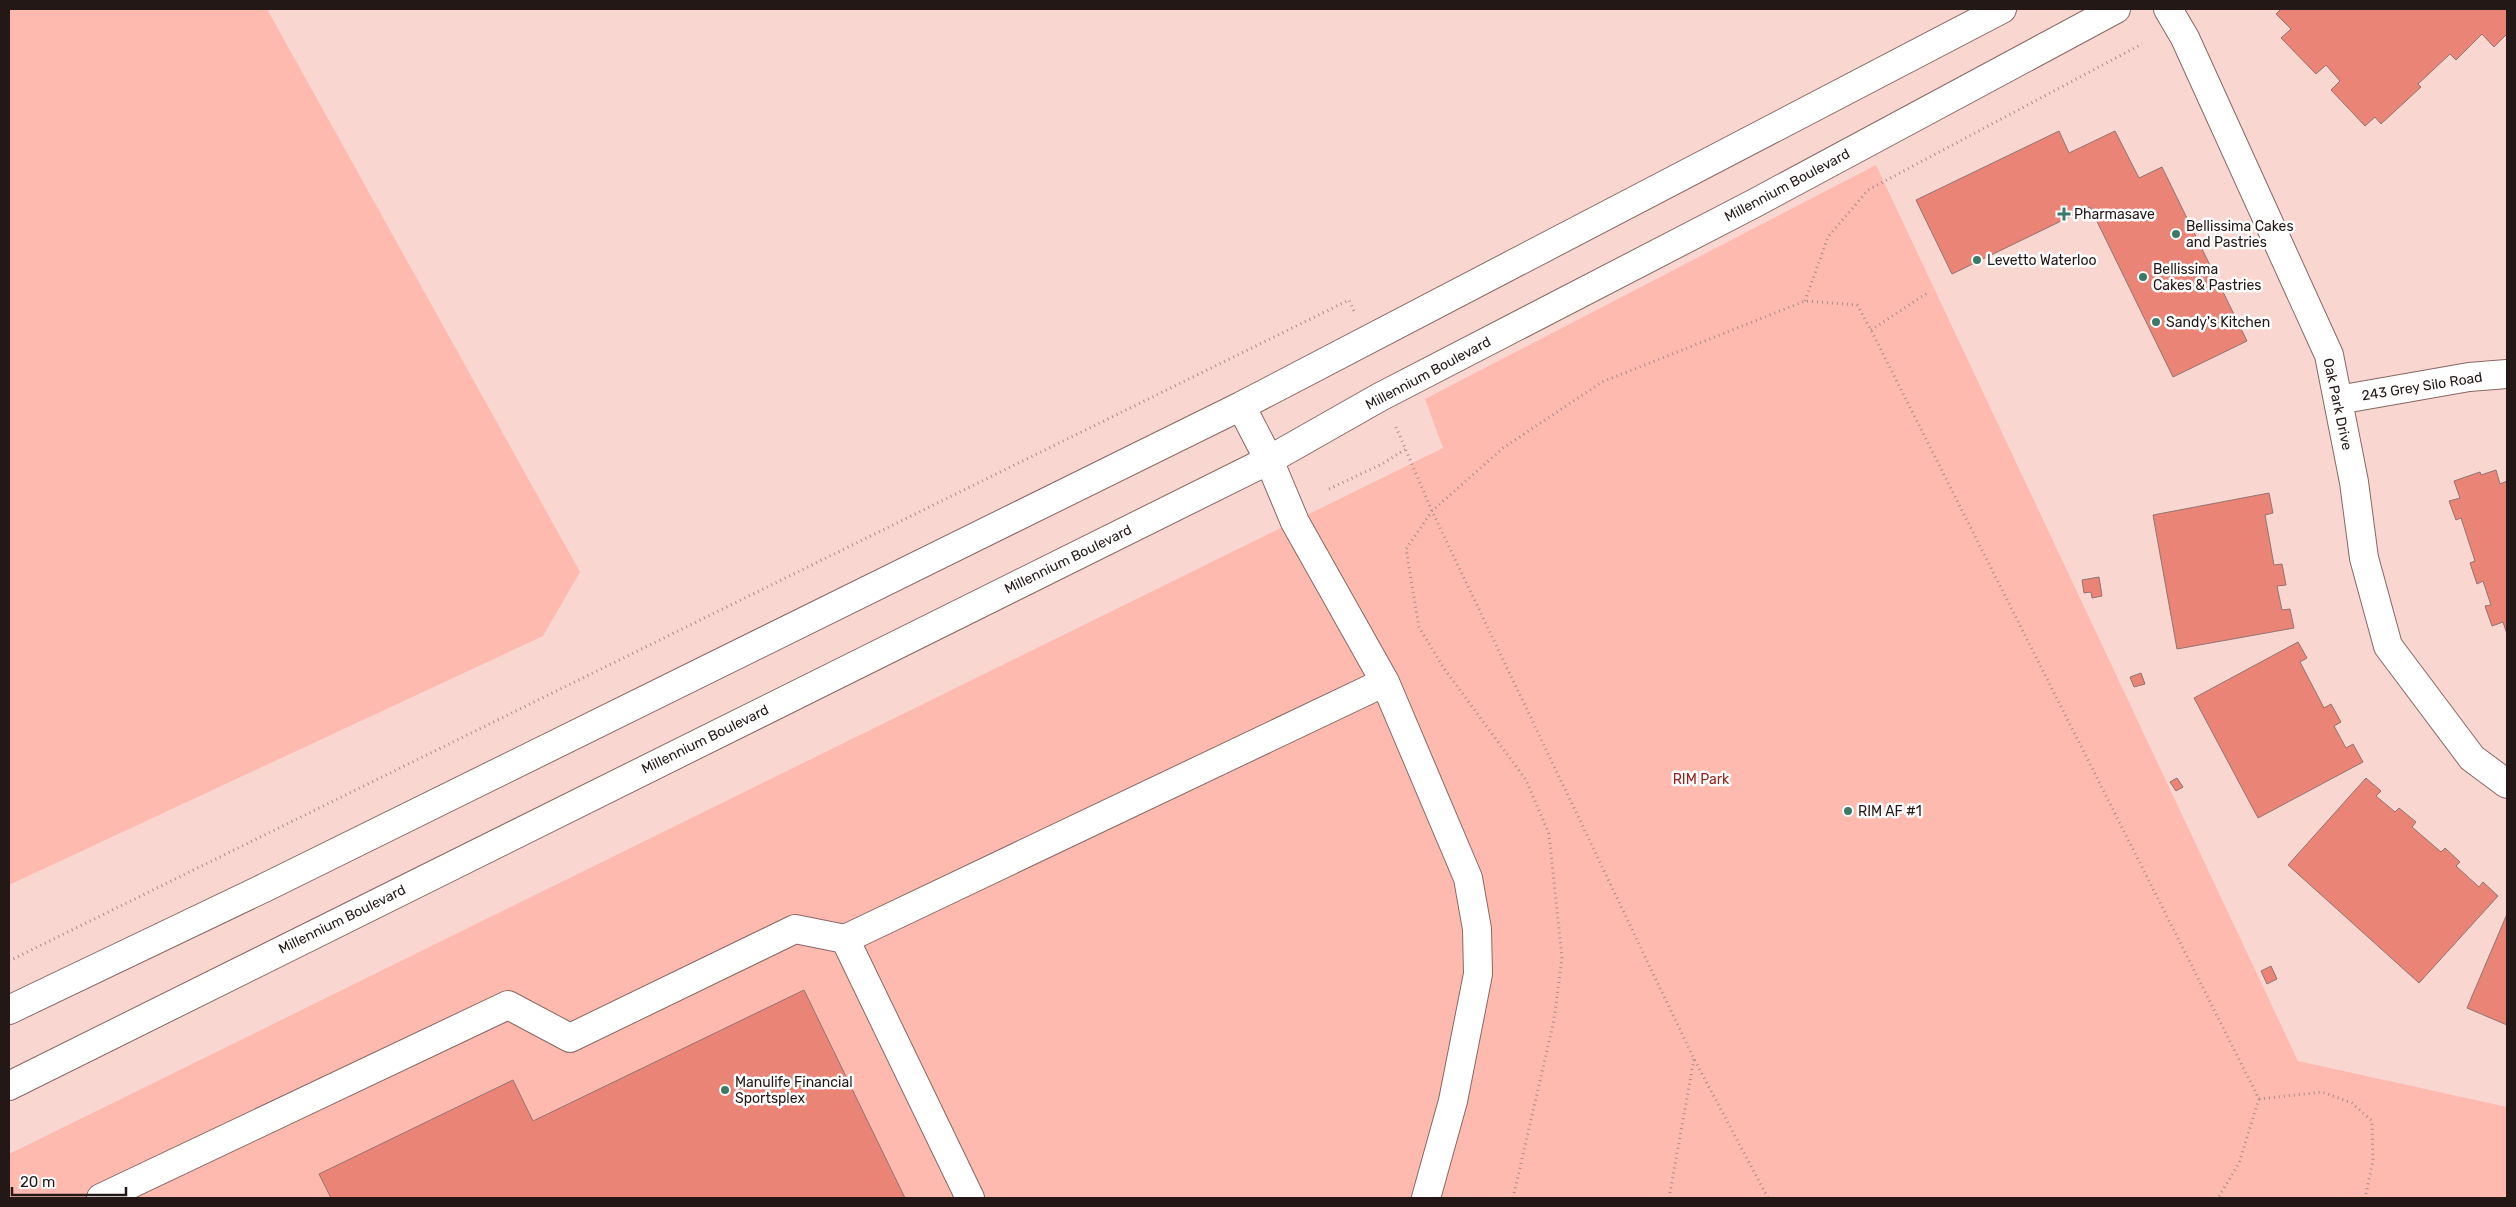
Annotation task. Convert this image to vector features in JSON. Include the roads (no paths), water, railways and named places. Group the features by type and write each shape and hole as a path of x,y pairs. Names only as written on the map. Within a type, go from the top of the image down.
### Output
{"street":[{"path":"9,1010 266,887 1240,406 2002,9"},
{"name":"Millennium Boulevard","path":"9,1086 1269,460 1380,397 1753,204 2116,9"},
{"name":"Oak Park Drive","path":"2168,9 2185,38 2328,355 2354,482 2364,558 2388,646 2472,758 2507,784"},
{"name":"243 Grey Silo Road","path":"2338,400 2469,377 2507,374"},
{"path":"1240,406 1269,460 1295,522 1385,682 1468,878 1477,929 1478,974 1453,1101 1426,1198"},
{"path":"100,1198 508,1005 570,1038 795,929 844,939 1385,682"},
{"path":"844,939 970,1198"}],"place":[{"name":"Pharmasave","path":"2064,214"},
{"name":"Bellissima Cakes and Pastries","path":"2176,234"},
{"name":"Levetto Waterloo","path":"1977,260"},
{"name":"Bellissima Cakes & Pastries","path":"2143,277"},
{"name":"Sandy's Kitchen","path":"2156,322"},
{"name":"RIM AF #1","path":"1848,811"},
{"name":"Manulife Financial Sportsplex","path":"725,1090"}],"park label":[{"name":"RIM Park","path":"1701,779"}]}
